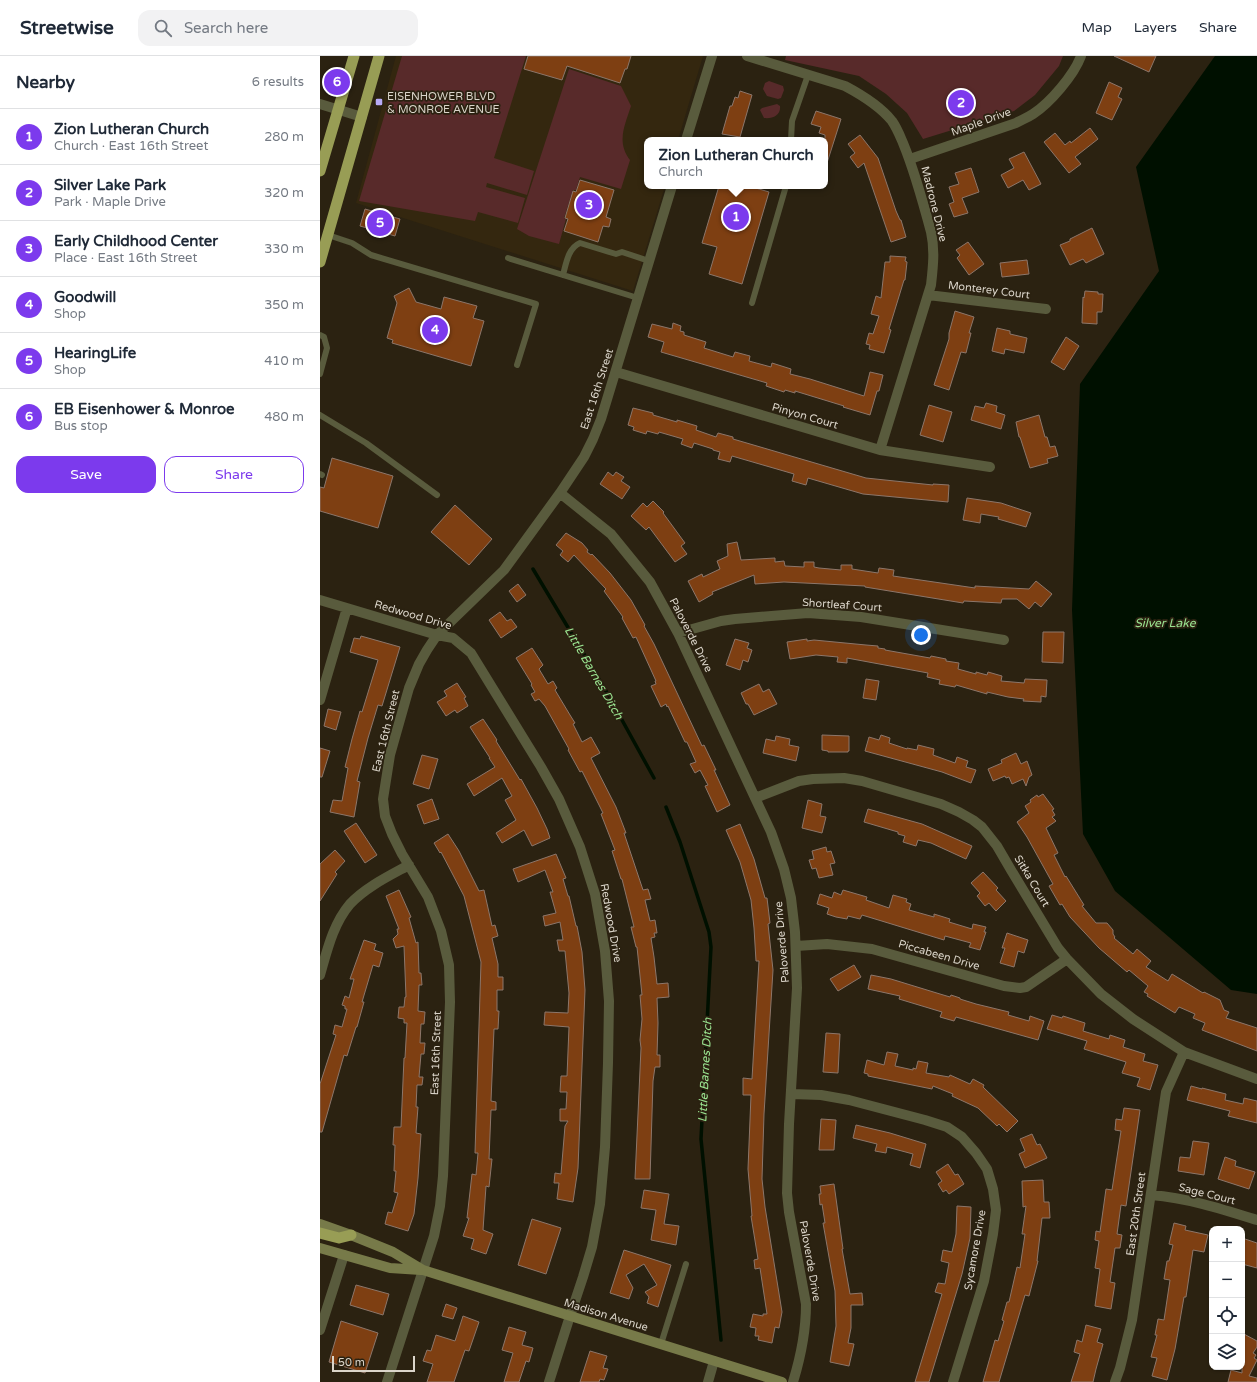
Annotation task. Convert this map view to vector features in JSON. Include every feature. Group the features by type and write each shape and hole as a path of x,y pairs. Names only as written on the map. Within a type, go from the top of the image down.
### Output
{"highway":[{"path":"320,171 354,56"},
{"path":"320,262 379,56"},
{"path":"320,1233 339,1238 351,1235"}],"main road":[{"name":"Madison Avenue","path":"320,1224 393,1252 423,1270 782,1382"},
{"name":"Madison Avenue","path":"320,1248 390,1268 423,1270"}],"street":[{"path":"687,137 712,56"},
{"name":"Madrone Drive","path":"747,56 845,86 858,94 880,109 892,122 900,135 910,160 933,240 934,262 931,285 880,450"},
{"name":"Maple Drive","path":"910,160 1016,123 1032,115 1043,106 1074,70 1081,56"},
{"path":"320,104 362,117"},
{"name":"East 16th Street","path":"387,1382 434,1236 440,1206 443,1176 450,1002 449,965 441,931 428,897 392,834 386,816 383,799 390,755 409,688 419,664 437,635 504,570 560,493 584,457 593,439 616,372 671,189"},
{"name":"Monterey Court","path":"928,295 1046,309"},
{"name":"Pinyon Court","path":"616,372 880,450 990,467"},
{"name":"Paloverde Drive","path":"560,493 611,534 650,582 678,633 771,832 784,869 791,898 796,946 797,988 787,1193 789,1212 806,1304 804,1342 793,1382"},
{"name":"Redwood Drive","path":"320,600 437,635 453,638 471,654 541,767 558,799 580,847 595,894 605,951 609,1001 605,1147 600,1204 592,1247 549,1382"},
{"path":"320,700 347,608"},
{"name":"Shortleaf Court","path":"678,633 721,621 808,613 861,617 1004,640"},
{"name":"Sitka Court","path":"755,798 799,781 820,778 844,778 862,781 941,804 959,812 982,827 997,846 1042,922 1067,959 1101,994 1133,1019 1184,1052 1257,1079"},
{"path":"320,975 333,933 350,905 363,893 409,865"},
{"name":"Piccabeen Drive","path":"796,946 827,944 872,949 1004,986 1020,988 1034,983 1067,959"},
{"name":"East 20th Street","path":"1115,1382 1132,1320 1166,1092 1184,1052"},
{"name":"Sycamore Drive","path":"792,1094 849,1100 925,1120 947,1128 962,1137 987,1169 993,1189 996,1210 993,1234 984,1281 953,1382"},
{"name":"Sage Court","path":"1151,1195 1167,1196 1197,1202 1257,1220"},
{"path":"320,1330 344,1255"},
{"path":"708,1382 714,1361"}],"lane":[{"path":"791,137 792,120 808,75"},
{"path":"752,303 785,189"},
{"path":"328,235 352,243 370,255 536,304 517,365"},
{"path":"563,275 570,250 575,245 580,243 616,254 622,252 650,261"},
{"path":"508,258 638,298"},
{"path":"320,336 324,337 327,348 320,374"},
{"path":"320,415 366,443 437,495"},
{"path":"661,1344 686,1264"}],"shaded area":[{"path":"396,56 703,56 679,137 644,137 644,189 664,189 633,291 356,203"},
{"path":"402,56 526,56 494,158 534,171 527,195 487,183 486,187 525,198 518,223 478,212 475,221 359,201"},
{"path":"786,56 1063,56 1059,66 1035,95 1014,111 923,139 907,113 886,94 859,76 785,60"},
{"path":"569,69 621,86 631,106 623,133 623,147 630,160 621,189 580,177 576,190 573,190 564,218 566,219 559,244 529,236 517,229"},
{"path":"769,81 783,86 784,90 781,98 778,99 767,96 763,89 765,83"},
{"path":"777,104 780,106 778,114 770,118 764,118 760,110 762,108"}],"water":[{"name":"Silver Lake","path":"1215,56 1257,56 1257,994 1231,990 1115,891 1083,834 1072,610 1080,384 1159,271 1136,167"}],"building":[{"path":"528,56 631,56 627,69 625,69 620,83 567,66 562,80 524,69"},
{"path":"1114,56 1156,56 1149,72"},
{"path":"1109,82 1122,88 1118,97 1122,99 1112,120 1096,113"},
{"path":"740,91 752,95 740,137 722,134 730,106 732,106 735,97 738,98"},
{"path":"816,111 841,119 828,160 828,137 825,137 825,135 819,133 821,127 811,124"},
{"path":"1090,128 1098,139 1075,157 1081,164 1069,173 1044,142 1055,133 1065,145 1070,141 1071,143"},
{"path":"860,135 878,158 906,237 891,242 864,163 858,168 850,157 855,153 848,144"},
{"path":"1024,152 1041,184 1029,190 1023,180 1008,188 1001,175 1014,168 1009,159"},
{"path":"971,168 979,192 962,198 968,213 954,217 949,204 954,202 949,187 959,184 955,173"},
{"path":"580,180 614,190 606,217 611,219 609,227 603,226 598,242 564,231 568,219 565,218 573,191 576,192"},
{"path":"718,189 759,189 769,192 742,284 709,274 717,247 702,243"},
{"path":"365,209 400,219 395,236 360,226"},
{"path":"1092,228 1104,254 1086,263 1083,259 1070,265 1060,245"},
{"path":"968,242 984,264 969,275 957,258 960,255 956,250"},
{"path":"890,256 906,257 905,261 907,262 905,280 889,329 891,330 884,353 869,349 870,345 866,344 869,333 873,334 879,316 871,314 876,296 881,298 885,262 890,262"},
{"path":"1027,260 1029,274 1002,277 1000,263"},
{"path":"409,288 416,302 441,309 444,297 477,306 473,318 484,321 471,366 392,343 393,340 387,338 397,303 394,296"},
{"path":"1085,291 1103,294 1102,312 1097,312 1097,324 1082,323 1083,297 1084,298"},
{"path":"955,311 974,317 969,333 971,333 966,353 961,352 949,390 934,385 949,339 949,333"},
{"path":"673,323 681,326 680,331 684,332 684,335 706,342 704,348 733,357 735,352 750,356 749,361 771,367 772,363 791,369 790,374 864,396 870,372 883,375 870,415 795,391 795,393 785,390 784,392 766,386 767,383 661,352 664,342 648,337 652,324 672,329"},
{"path":"997,328 1010,331 1010,334 1027,338 1024,353 1005,349 1004,354 992,351"},
{"path":"1066,337 1079,346 1064,370 1051,362"},
{"path":"986,403 997,406 996,412 1005,415 1001,429 971,420 975,406 984,408"},
{"path":"929,405 952,412 943,442 920,435"},
{"path":"633,408 653,413 653,415 677,422 677,420 697,426 696,430 716,437 718,433 733,437 733,439 866,478 933,485 949,485 948,502 863,494 808,478 806,485 792,481 794,474 732,456 730,462 718,459 720,452 713,449 694,443 692,448 681,444 683,439 659,432 658,434 647,431 646,434 633,430 634,427 628,425"},
{"path":"1039,415 1045,437 1047,437 1050,447 1055,446 1058,456 1047,459 1048,463 1030,468 1019,437 1016,422"},
{"path":"332,458 393,476 378,528 320,511 320,487 324,488"},
{"path":"608,472 613,476 616,472 624,477 621,481 630,487 622,499 600,484"},
{"path":"967,498 1001,503 1031,513 1026,527 998,519 999,517 981,514 980,523 963,520"},
{"path":"653,501 664,512 663,513 685,543 681,546 687,554 675,562 649,527 646,530 631,516 643,503 647,507"},
{"path":"455,505 492,539 469,565 431,532"},
{"path":"566,533 582,543 588,550 587,552 591,555 592,554 610,573 631,600 645,625 644,626 702,746 704,745 730,805 717,812 705,786 708,785 700,770 695,773 690,764 696,762 687,742 685,742 668,706 667,707 666,704 661,707 651,686 656,684 656,681 636,637 633,638 622,618 623,617 604,591 606,589 574,555 568,562 560,555 563,551 556,545"},
{"path":"737,542 741,560 775,558 775,562 784,561 785,566 804,567 804,562 814,562 814,567 841,570 841,565 852,565 852,569 878,573 879,568 894,570 893,576 975,588 975,586 1029,589 1036,581 1052,594 1041,607 1035,602 1029,609 1017,599 1002,599 1001,603 964,601 963,603 865,586 784,582 755,584 754,575 712,592 713,594 699,602 688,581 702,574 703,577 720,569 717,561 728,556 727,544"},
{"path":"518,584 526,595 517,602 509,591"},
{"path":"500,612 507,621 511,619 517,627 501,638 489,620"},
{"path":"1043,632 1064,632 1063,663 1042,662"},
{"path":"361,636 400,647 382,706 378,705 368,738 357,781 360,782 354,817 330,812 333,800 342,801 348,768 345,767 352,739 378,660 350,652 354,638 360,639"},
{"path":"735,639 749,643 747,648 752,650 748,662 743,660 740,670 726,665"},
{"path":"807,639 807,641 814,640 878,646 878,648 885,650 930,658 931,656 946,659 946,661 959,663 958,669 976,674 976,672 987,675 988,672 1002,676 1001,681 1024,683 1025,679 1047,680 1046,697 1041,696 1041,702 1023,701 1024,699 987,692 987,694 956,685 955,687 939,684 940,680 927,677 928,673 847,658 847,663 837,662 838,657 816,655 790,659 787,642"},
{"path":"532,648 543,665 539,669 548,684 553,681 557,688 555,690 575,723 573,724 582,742 591,737 600,753 591,758 616,807 626,833 624,833 643,890 648,889 651,899 645,900 650,921 655,920 657,933 654,933 655,937 651,938 657,984 668,983 669,997 657,998 657,1055 660,1055 660,1067 655,1067 653,1081 650,1179 635,1179 642,1019 640,995 642,995 637,947 631,927 634,927 622,879 612,851 615,850 601,814 603,813 582,771 580,772 545,706 539,699 535,701 531,694 535,692 531,685 532,684 516,658"},
{"path":"866,679 879,681 876,700 863,698"},
{"path":"457,683 466,697 464,698 468,706 457,713 455,710 446,716 437,702 447,696 444,691"},
{"path":"759,684 763,692 769,689 777,704 754,715 748,704 746,704 741,693"},
{"path":"328,709 341,712 336,730 324,726"},
{"path":"483,719 520,780 521,779 537,808 550,838 532,846 524,830 502,843 496,833 516,820 505,800 512,796 502,778 474,796 467,784 495,767 470,727"},
{"path":"822,735 849,736 849,751 828,752 822,750"},
{"path":"881,735 890,738 889,743 907,749 917,750 918,745 934,749 933,755 955,763 957,757 968,761 966,767 976,770 971,783 942,772 865,751 869,737 879,740"},
{"path":"776,736 790,739 789,745 799,747 796,761 763,753 766,739 775,741"},
{"path":"320,748 330,751 322,777 320,777"},
{"path":"1016,753 1021,764 1027,761 1032,775 1029,777 1026,786 1023,779 1012,784 1009,777 1006,778 1005,776 993,781 988,769 1002,763 1001,760"},
{"path":"422,755 438,759 429,789 413,784"},
{"path":"1043,794 1054,809 1052,810 1055,815 1052,817 1056,821 1046,828 1058,853 1054,855 1065,877 1066,876 1084,905 1082,906 1096,923 1107,923 1113,930 1114,938 1133,954 1137,949 1151,961 1146,967 1168,981 1172,974 1203,993 1204,992 1220,1000 1224,1010 1229,1012 1226,1018 1257,1028 1257,1051 1202,1030 1205,1023 1193,1018 1195,1014 1179,1007 1175,1013 1147,996 1148,994 1144,992 1148,986 1129,970 1127,972 1099,948 1070,917 1062,904 1060,905 1049,886 1053,884 1017,822 1029,813 1025,806 1031,802 1030,800 1037,795 1038,797"},
{"path":"432,799 439,819 424,824 417,805"},
{"path":"808,800 822,804 820,816 826,817 822,833 802,828"},
{"path":"868,809 922,824 972,846 966,859 931,843 918,840 916,846 903,842 905,836 898,834 898,832 864,822"},
{"path":"356,823 377,855 365,863 344,831"},
{"path":"740,824 754,859 765,898 767,898 773,970 764,1114 762,1179 782,1312 779,1328 775,1327 772,1343 758,1340 759,1336 755,1336 756,1328 750,1327 753,1314 763,1316 763,1314 767,1314 760,1268 755,1269 754,1260 758,1259 751,1216 748,1169 751,1095 743,1095 743,1078 752,1079 759,961 756,961 751,900 740,862 726,830"},
{"path":"448,834 459,851 479,891 484,890 492,926 495,925 498,936 492,938 498,964 498,977 503,977 503,990 497,990 497,1011 499,1011 498,1029 494,1029 491,1101 496,1102 496,1110 491,1110 489,1159 492,1159 489,1187 486,1186 483,1230 493,1234 486,1254 471,1249 474,1239 463,1236 469,1218 467,1218 472,1174 476,1175 478,1153 475,1153 481,962 464,896 441,852 440,853 434,843"},
{"path":"826,847 827,852 831,851 835,863 830,864 833,875 819,878 816,868 812,869 809,860 814,859 812,851"},
{"path":"335,850 345,861 335,872 337,874 320,901 320,864"},
{"path":"556,854 566,878 563,879 577,926 582,952 585,990 578,1168 573,1202 557,1199 559,1183 554,1183 555,1173 561,1174 565,1126 568,1121 560,1121 560,1109 566,1109 567,1092 560,1092 561,1076 567,1076 569,1027 544,1025 545,1012 568,1013 569,993 565,951 559,951 557,940 563,940 560,922 545,926 543,916 556,913 550,892 553,892 545,870 518,882 513,869"},
{"path":"983,872 998,888 996,890 1006,901 996,911 989,903 985,906 977,896 980,893 971,883"},
{"path":"399,890 411,917 409,918 416,943 418,942 419,973 421,973 422,985 419,985 418,1011 425,1012 424,1024 421,1024 420,1043 425,1043 424,1054 421,1054 419,1077 423,1077 422,1085 417,1085 416,1107 418,1107 416,1133 421,1134 418,1178 414,1214 408,1231 385,1224 388,1212 392,1213 398,1193 394,1192 396,1171 394,1171 395,1145 393,1145 394,1127 401,1127 407,1023 404,1023 404,1019 398,1018 399,1007 404,1007 406,997 404,946 396,948 393,939 398,934 397,929 399,929 386,896"},
{"path":"843,890 867,897 866,900 889,908 893,895 907,899 906,902 911,904 909,910 934,917 934,914 950,919 949,922 972,929 973,924 986,927 984,932 986,932 980,950 969,947 971,943 945,936 944,940 862,915 860,919 848,916 847,919 836,917 827,914 829,908 817,904 820,894 832,898 834,892 841,895"},
{"path":"1007,933 1028,940 1024,953 1018,951 1014,967 1000,963 1005,948 1002,948"},
{"path":"364,940 376,944 374,950 383,953 379,967 373,965 362,1002 364,1002 357,1027 347,1056 344,1055 322,1132 320,1132 320,1084 336,1035 333,1034 335,1025 342,1027 347,1009 345,1009 345,1006 342,1005 345,996 349,998 354,979 350,979"},
{"path":"854,965 861,977 838,991 830,979"},
{"path":"871,975 891,979 950,997 951,995 976,1004 1009,1012 1008,1015 1029,1021 1030,1016 1044,1021 1038,1040 956,1017 954,1021 940,1017 942,1012 899,999 900,996 868,989"},
{"path":"1052,1015 1062,1018 1063,1016 1085,1023 1083,1031 1109,1039 1110,1035 1125,1040 1123,1047 1145,1054 1143,1061 1158,1065 1150,1090 1137,1086 1140,1078 1122,1073 1126,1062 1084,1049 1087,1041 1047,1029"},
{"path":"826,1033 840,1034 838,1073 823,1072"},
{"path":"887,1052 898,1054 895,1066 913,1070 913,1068 916,1069 918,1061 928,1063 926,1073 949,1077 950,1075 970,1084 973,1079 984,1085 983,1087 1018,1121 1007,1132 999,1124 997,1126 978,1108 952,1096 953,1094 933,1086 932,1089 868,1076 868,1074 864,1073 867,1060 884,1065"},
{"path":"1191,1086 1226,1094 1225,1100 1243,1104 1244,1098 1257,1101 1257,1123 1228,1116 1230,1111 1187,1100"},
{"path":"1124,1108 1140,1110 1126,1206 1121,1205 1117,1234 1122,1235 1120,1248 1115,1248 1110,1282 1115,1283 1111,1309 1095,1306 1100,1269 1095,1268 1099,1241 1095,1240 1096,1231 1100,1232 1106,1189 1112,1190 1121,1131 1115,1130 1116,1119 1122,1120"},
{"path":"821,1119 836,1120 834,1150 819,1150"},
{"path":"856,1125 926,1144 920,1168 910,1165 913,1154 887,1147 886,1153 875,1151 877,1144 853,1138"},
{"path":"1032,1134 1037,1145 1040,1144 1047,1158 1025,1168 1019,1154 1025,1151 1020,1139"},
{"path":"1193,1141 1209,1143 1204,1175 1178,1171 1180,1157 1190,1158"},
{"path":"1225,1157 1236,1161 1235,1166 1255,1172 1249,1189 1218,1179"},
{"path":"948,1164 955,1175 958,1174 964,1184 949,1194 946,1190 943,1192 938,1184 942,1181 936,1172"},
{"path":"1043,1180 1044,1202 1049,1202 1050,1218 1042,1218 1038,1261 1029,1296 1025,1295 999,1382 983,1382 995,1340 998,1341 1004,1321 1002,1320 1007,1302 1009,1302 1017,1267 1020,1268 1025,1234 1022,1234 1026,1206 1023,1207 1022,1181"},
{"path":"834,1184 842,1249 850,1294 862,1293 863,1305 851,1305 851,1328 848,1343 854,1344 849,1366 830,1362 836,1326 835,1291 823,1223 825,1223 822,1204 820,1205 819,1194 821,1194 820,1186"},
{"path":"644,1190 669,1194 664,1224 679,1226 676,1245 651,1240 656,1210 641,1208"},
{"path":"957,1206 971,1207 970,1238 962,1274 929,1382 915,1382 942,1294 935,1292 938,1283 945,1284 949,1263 941,1261 943,1250 952,1252 956,1234"},
{"path":"532,1219 561,1228 546,1274 518,1265"},
{"path":"1174,1223 1186,1226 1185,1230 1208,1235 1204,1252 1193,1250 1186,1297 1184,1297 1175,1349 1167,1380 1152,1376 1157,1358 1151,1357 1157,1335 1155,1335 1158,1319 1164,1320 1170,1280 1164,1279 1167,1261 1169,1261 1173,1245 1169,1244"},
{"path":"1245,1239 1257,1243 1257,1268 1245,1265"},
{"path":"624,1250 671,1265 658,1307 647,1303 649,1297 645,1292 657,1285 644,1264 626,1275 633,1288 629,1299 610,1293"},
{"path":"356,1285 389,1294 383,1315 350,1305"},
{"path":"446,1304 457,1308 453,1319 442,1316"},
{"path":"463,1316 479,1322 469,1351 465,1350 454,1382 427,1382 433,1364 423,1361 427,1350 431,1351 436,1335 455,1341"},
{"path":"341,1321 378,1333 365,1373 329,1362"},
{"path":"1086,1325 1101,1329 1097,1342 1103,1344 1093,1382 1071,1382 1080,1354 1074,1352 1077,1340 1082,1342"},
{"path":"509,1327 526,1332 522,1345 533,1348 529,1362 526,1361 519,1382 504,1382 513,1353 502,1350"},
{"path":"1245,1335 1257,1341 1257,1347 1253,1353 1256,1355 1254,1358 1257,1360 1249,1376 1257,1378 1257,1382 1228,1382 1231,1370 1242,1373 1242,1370 1245,1370"},
{"path":"590,1351 607,1356 603,1368 608,1369 604,1380 600,1379 599,1382 580,1382"}],"waterway":[{"name":"Little Barnes Ditch","path":"533,569 606,691 654,778"},
{"name":"Little Barnes Ditch","path":"666,807 680,842 709,932 711,947 701,1139 721,1340"}],"place":[{"name":"EB Eisenhower & Monroe","path":"337,82"},
{"name":"EISENHOWER BLVD & MONROE AVENUE","path":"379,102"},
{"name":"Silver Lake Park","path":"961,103"},
{"name":"Early Childhood Center","path":"589,205"},
{"name":"Zion Lutheran Church","path":"736,217"},
{"name":"HearingLife","path":"380,223"},
{"name":"Goodwill","path":"435,330"}]}
